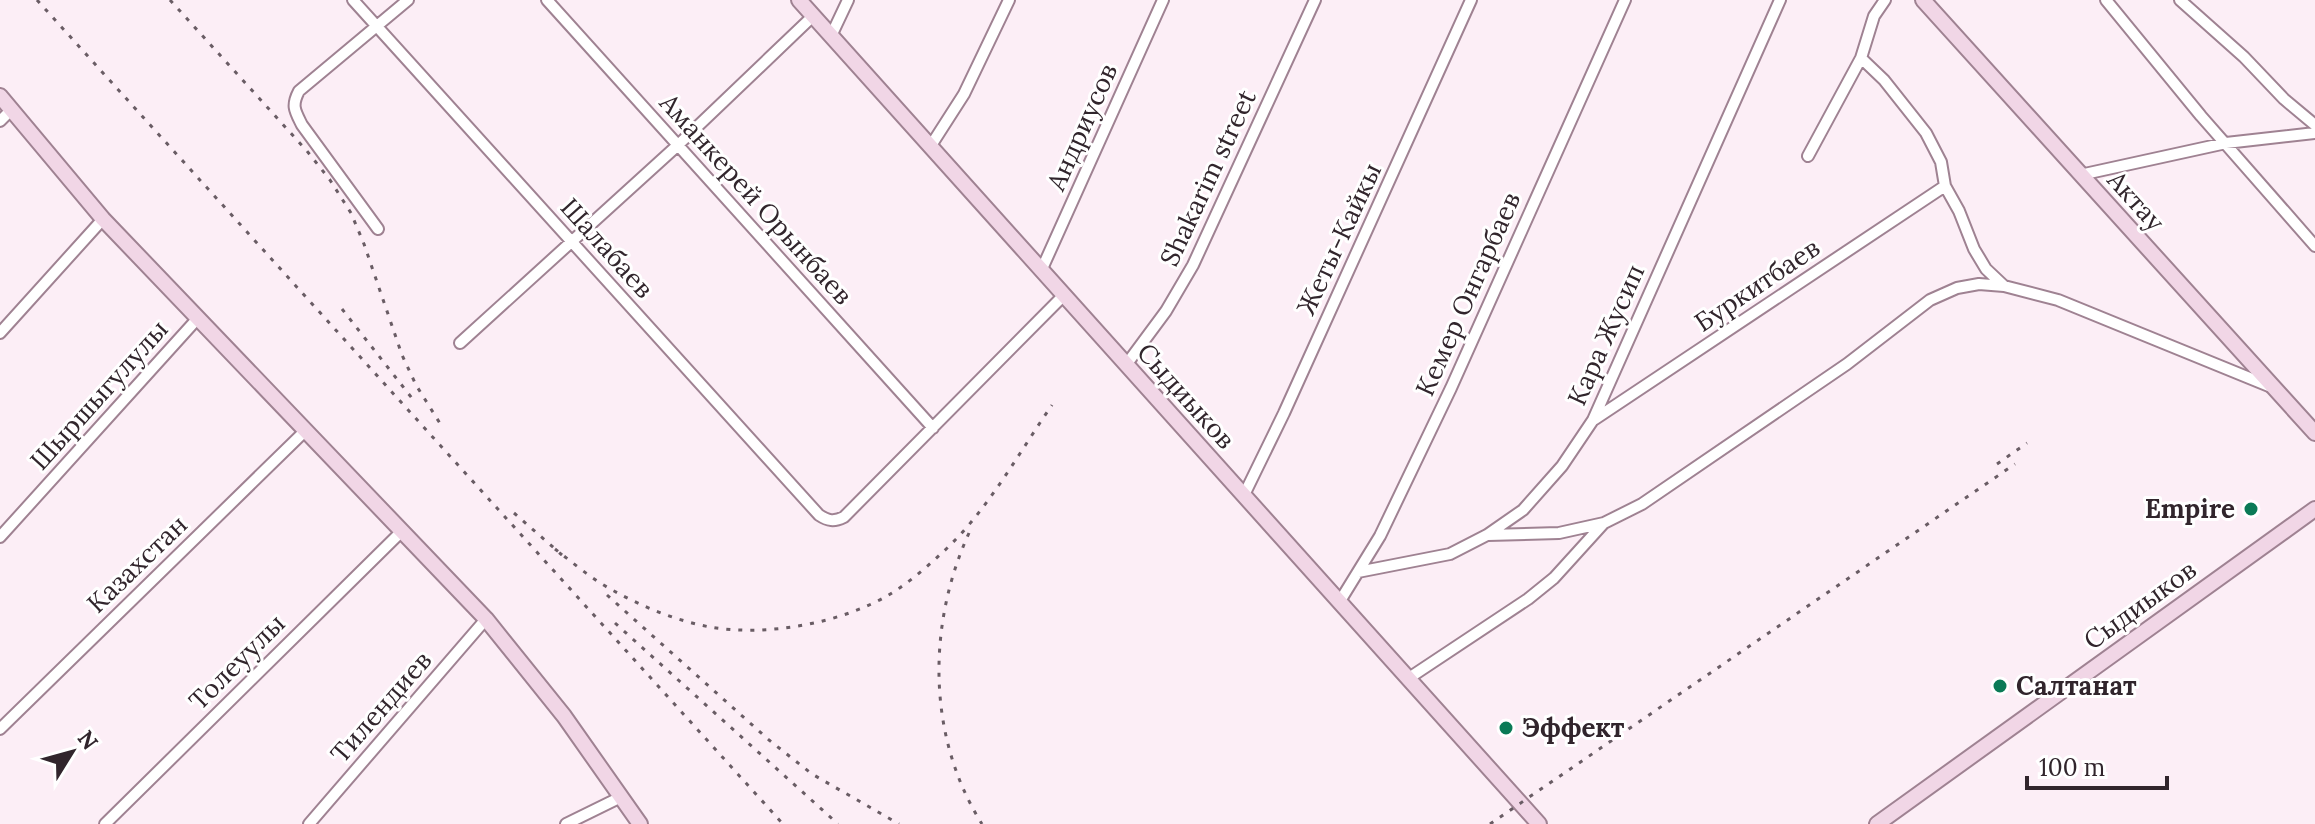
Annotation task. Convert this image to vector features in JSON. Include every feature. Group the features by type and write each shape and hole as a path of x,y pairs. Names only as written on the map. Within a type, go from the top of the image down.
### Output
{"street":[{"name":"Шалабаев","path":"353,0 819,515 832,521 844,517 933,428"},
{"path":"378,229 302,125 295,112 294,101 299,91 408,0"},
{"name":"Аманкерей Орынбаев","path":"547,0 933,428"},
{"name":"Сыдиыков","path":"799,0 1539,824"},
{"path":"831,36 848,0"},
{"path":"930,147 964,94 1009,0"},
{"name":"Андриусов","path":"1041,271 1163,0"},
{"name":"Shakarim street","path":"1126,365 1166,311 1193,265 1315,0"},
{"name":"Жеты-Кайкы","path":"1244,495 1471,0"},
{"name":"Кемер Онгарбаев","path":"1340,601 1380,536 1451,388 1625,0"},
{"name":"Кара Жусип","path":"1358,572 1450,554 1487,535 1523,510 1562,466 1593,420 1780,0"},
{"path":"1808,156 1861,58 1874,16 1885,0"},
{"name":"Актау","path":"1923,0 2315,433"},
{"path":"2106,0 2315,246"},
{"path":"2180,0 2315,125"},
{"path":"460,343 678,145 813,16"},
{"path":"1861,58 1884,80 1926,133 1941,162 1945,186 1974,249 1986,269 2004,286"},
{"path":"0,96 103,219 486,619 564,716 640,824"},
{"path":"0,121 12,109"},
{"path":"2080,175 2226,143 2315,133"},
{"name":"Буркитбаев","path":"1593,420 1945,186"},
{"path":"0,333 103,219"},
{"path":"1487,535 1559,533 1604,523 1642,504 1834,373 1930,300 1957,288 1979,284 2004,286 2058,300 2274,388"},
{"path":"933,428 1063,296"},
{"name":"Шыршыгулулы","path":"0,537 198,318"},
{"name":"Казахстан","path":"0,729 305,431"},
{"name":"Сыдиыков","path":"1877,824 2315,509"},
{"path":"1409,678 1528,599 1554,578 1604,523"},
{"name":"Толеуулы","path":"105,824 401,532"},
{"name":"Тилендиев","path":"309,824 486,619"},
{"path":"566,824 621,797"}],"railway":[{"path":"37,0 783,824"},
{"path":"170,0 330,180 351,213 364,244 402,355 441,425"},
{"path":"342,309 415,402"},
{"path":"555,549 598,582 625,597 660,613 698,624 732,630 756,630 828,620 892,593 944,551 989,500 1052,405"},
{"path":"1997,464 2027,443"},
{"path":"1490,824 2015,464"},
{"path":"514,513 562,555"},
{"path":"969,533 955,568 946,605 940,643 939,680 951,755 964,790 982,824"},
{"path":"607,595 769,740 812,774 899,824"},
{"path":"615,623 838,824"}],"place":[{"name":"Empire","path":"2251,509"},
{"name":"Салтанат","path":"2000,686"},
{"name":"Эффект","path":"1506,728"}]}
